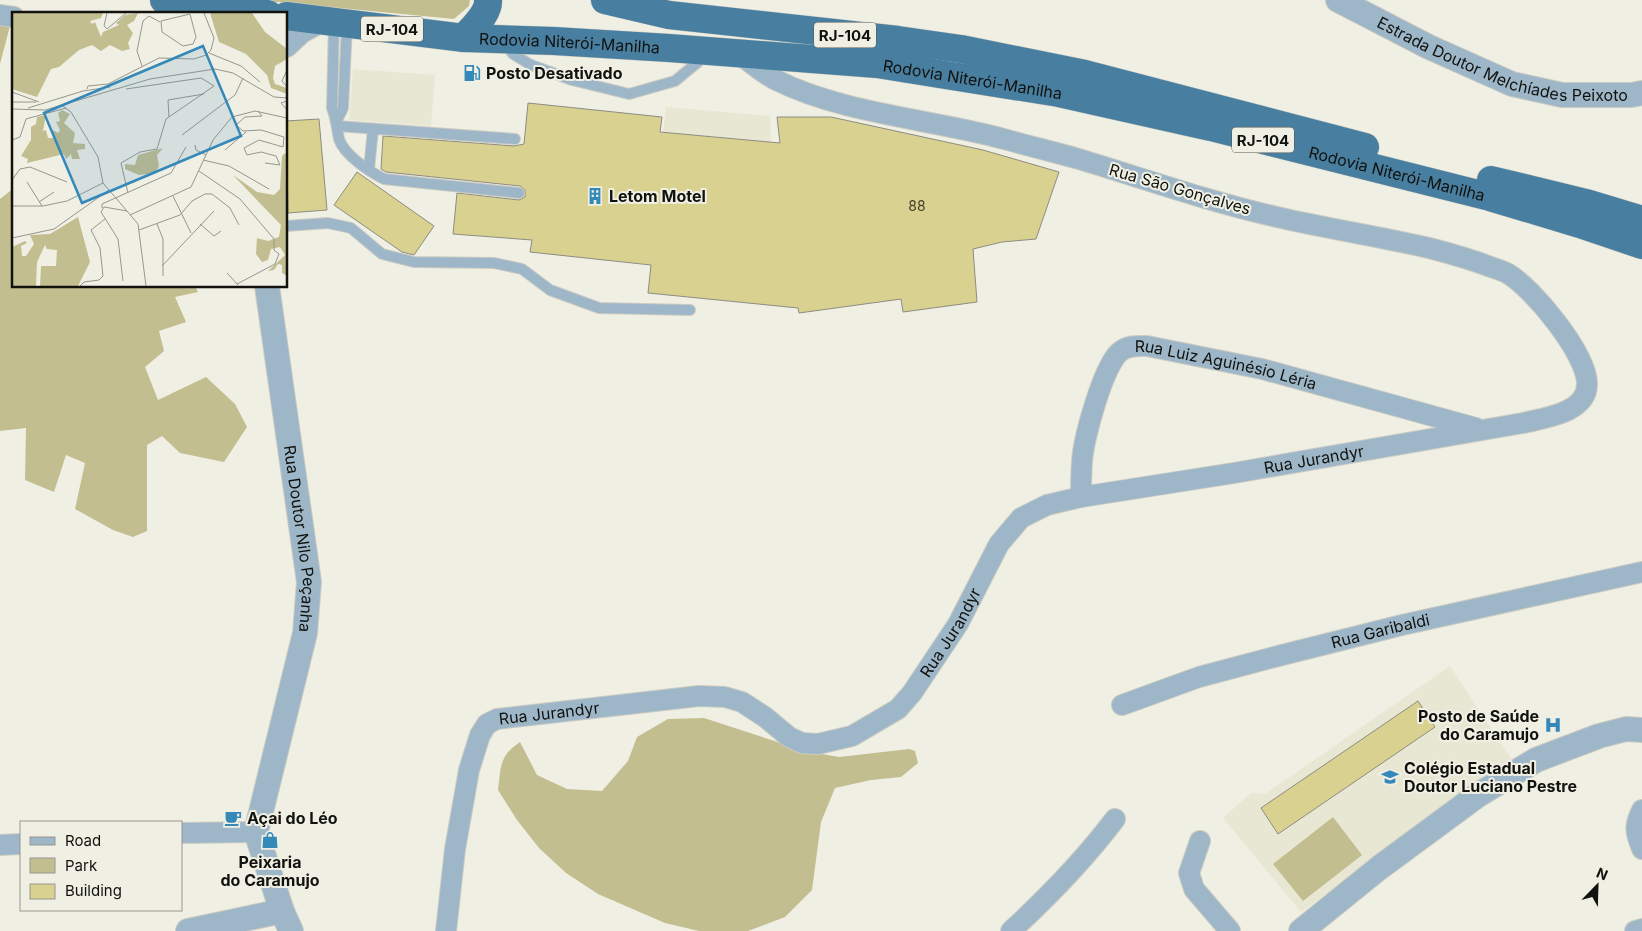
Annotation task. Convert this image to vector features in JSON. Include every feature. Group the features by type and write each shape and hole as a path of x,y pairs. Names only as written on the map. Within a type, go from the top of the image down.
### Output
{"highway":[{"path":"464,38 480,19 488,4 488,0"},
{"name":"Rodovia Niterói-Manilha","path":"605,0 669,15 898,40 961,49 1085,74 1492,180 1586,202 1642,220"},
{"path":"184,6 247,12"},
{"name":"Rodovia Niterói-Manilha","path":"288,16 464,38 554,41 703,50 877,64 1060,93 1211,127 1490,197 1642,245"}],"street":[{"name":"Estrada Doutor Melchíades Peixoto","path":"1338,0 1429,47 1512,84 1562,95 1631,95 1642,93"},
{"path":"288,43 301,32 334,22"},
{"name":"Rua São Gonçalves","path":"738,53 773,78 809,94 866,109 968,129 1078,159 1176,190 1277,217 1387,238 1459,255 1507,273 1532,293 1549,313 1571,345 1585,372"},
{"name":"Rua Doutor Nilo Peçanha","path":"256,832 305,633 308,582 267,288"},
{"name":"Rua Luiz Aguinésio Léria","path":"1081,497 1082,462 1086,439 1104,378 1114,357 1121,350 1131,346 1147,346 1262,370 1481,430"},
{"name":"Rua Jurandyr","path":"446,931 455,849 469,770 480,735 488,724 497,719 708,696 725,697 742,702 765,717 788,737 802,743 818,744 852,736 898,709 912,693 958,624 998,544 1021,518 1047,505 1081,497 1234,473 1545,418 1571,410 1584,396 1587,386 1585,372"},
{"name":"Rua Garibaldi","path":"1122,705 1199,677 1282,655 1402,625 1642,572"},
{"path":"1301,931 1379,868 1478,795 1536,760 1599,736 1626,730 1642,730"},
{"path":"1642,810 1636,821 1636,834 1642,849"},
{"path":"1011,931 1058,887 1115,819"},
{"path":"182,833 256,832 287,921 188,931"},
{"path":"1200,841 1189,873 1194,889 1230,931"},
{"path":"0,846 20,844"},
{"path":"1635,931 1642,929"}],"lane":[{"path":"334,22 332,108 340,141 344,148 369,170 384,179 519,193"},
{"path":"502,39 513,54 531,66 572,80 629,94 675,81 698,62 703,50"},
{"path":"337,123 373,129 515,139"},
{"path":"369,170 373,129"},
{"path":"288,226 328,223 351,228 382,254 414,262 494,264 522,270 550,290 599,308 690,310"}],"shaded area":[{"path":"353,69 435,75 431,126 349,120"},
{"path":"666,107 770,116 771,142 663,132"},
{"name":"Colégio Estadual Doutor Luciano Pestre","path":"1450,666 1512,760 1301,912 1223,818 1251,793 1265,794"}],"green space":[{"path":"257,0 470,0 469,6 454,19"},
{"path":"0,21 11,22 0,64"},
{"path":"12,190 12,288 196,288 198,292 175,297 186,322 159,331 164,351 145,367 158,400 206,377 235,404 247,427 224,462 180,453 162,436 147,445 147,531 133,537 113,530 75,509 85,463 66,455 54,492 25,480 26,428 0,431 0,199"},
{"path":"704,718 805,751 839,757 909,749 915,751 918,763 901,777 871,780 835,788 821,822 812,890 785,917 748,931 699,931 665,923 598,894 566,873 539,848 517,820 498,790 502,763 508,752 520,742 537,775 567,789 602,791 628,761 637,737 668,719"},
{"path":"1333,817 1362,855 1303,901 1273,864"}],"building":[{"path":"528,103 662,117 660,132 780,143 777,117 831,117 983,150 1059,172 1036,239 1002,242 973,249 977,302 903,312 901,299 799,313 798,308 648,293 651,265 530,252 532,240 453,234 457,193 519,200 525,197 525,190 520,186 386,172 381,169 383,136 514,146 524,144"},
{"path":"319,119 327,210 288,213 288,121"},
{"path":"357,172 434,226 414,255 402,252 334,205"},
{"path":"1418,701 1435,727 1278,834 1261,808"}],"place":[{"name":"Posto Desativado","path":"472,73"},
{"name":"Letom Motel","path":"595,196"},
{"name":"Posto de Saúde do Caramujo","path":"1553,725"},
{"name":"Colégio Estadual Doutor Luciano Pestre","path":"1390,777"},
{"name":"Açai do Léo","path":"233,818"},
{"name":"Peixaria do Caramujo","path":"270,840"}]}
